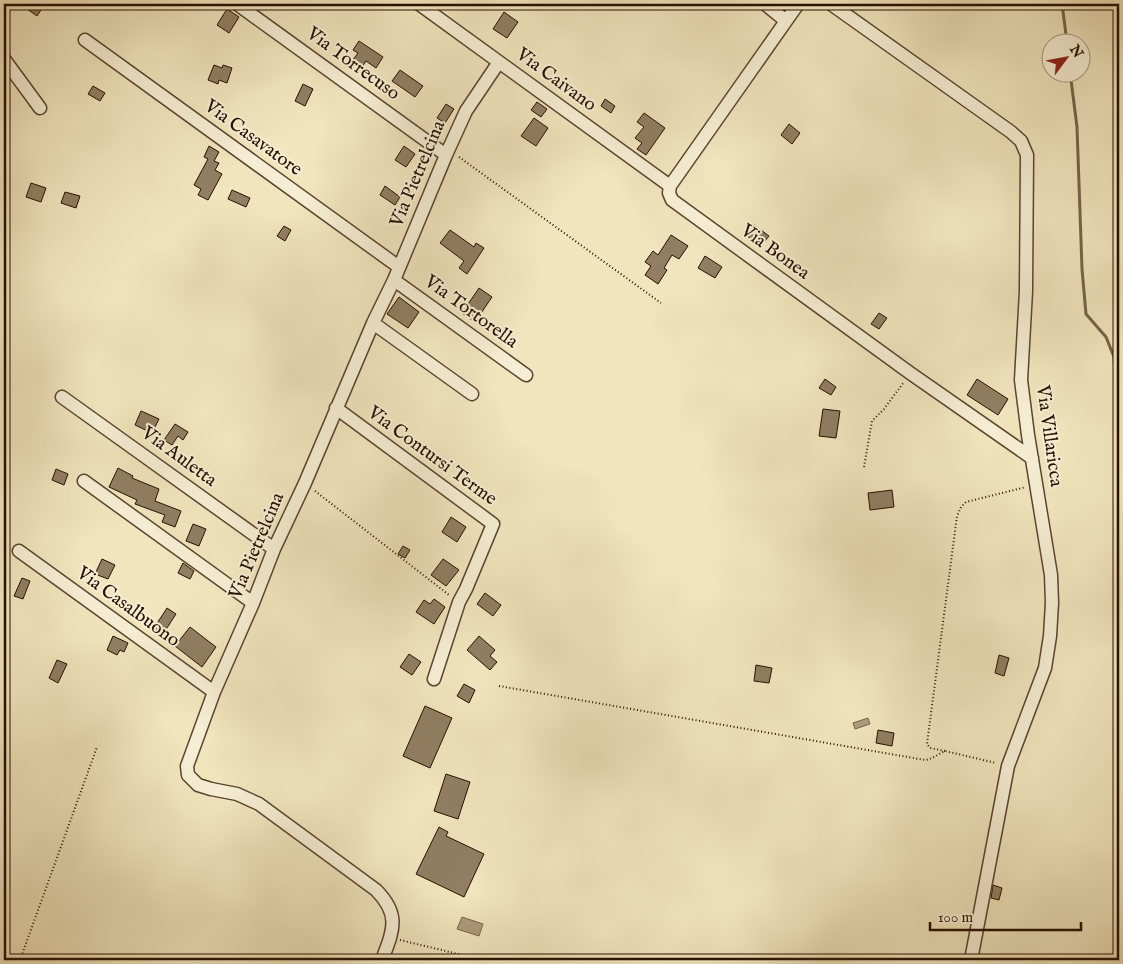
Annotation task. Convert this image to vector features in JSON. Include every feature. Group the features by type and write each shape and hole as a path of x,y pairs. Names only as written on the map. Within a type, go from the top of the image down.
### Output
{"street":[{"name":"Via Torrecuso","path":"237,4 447,153"},
{"name":"Via Caivano","path":"419,4 670,186"},
{"path":"765,4 786,20"},
{"path":"670,186 798,4"},
{"name":"Via Villaricca","path":"831,4 1011,132 1024,146 1027,155 1026,291 1022,380 1026,420 1051,575 1050,636 1044,668 1008,766 971,960"},
{"name":"Via Casavatore","path":"85,40 398,267"},
{"path":"4,59 40,108"},
{"name":"Via Pietrelcina","path":"382,960 391,938 393,924 391,911 386,901 372,886 259,804 237,794 203,787 190,778 187,772 188,760 214,692 253,603 274,549 394,280 447,153 466,111 499,62"},
{"name":"Via Bonea","path":"670,186 670,195 676,204 1032,458"},
{"name":"Via Tortorella","path":"394,280 526,375"},
{"path":"374,323 472,394"},
{"name":"Via Auletta","path":"62,397 274,549"},
{"name":"Via Contursi Terme","path":"336,408 493,524 466,589 458,602 434,679"},
{"path":"84,481 253,603"},
{"name":"Via Casalbuono","path":"19,551 214,692"}],"path":[{"path":"447,153 471,164 662,303"},
{"path":"864,467 872,420 884,410 910,372"},
{"path":"305,483 458,602"},
{"path":"1008,766 930,748 927,744 957,516 961,507 966,502 1036,484"},
{"path":"499,686 925,760 931,760 945,751"},
{"path":"20,960 97,746"},
{"path":"391,938 483,960"}],"shaded area":[{"path":"868,718 870,724 855,729 853,723"},
{"path":"462,917 483,924 479,936 457,929"}],"building":[{"path":"20,4 45,4 37,16"},
{"path":"227,9 239,17 229,33 217,25"},
{"path":"504,12 518,22 507,38 493,29"},
{"path":"359,41 383,57 376,68 366,61 362,67 352,61 358,53 353,50"},
{"path":"214,65 222,68 223,65 232,68 227,83 219,80 218,84 208,80"},
{"path":"400,70 423,86 415,97 392,81"},
{"path":"303,84 313,89 305,106 295,101"},
{"path":"93,86 105,93 100,101 88,94"},
{"path":"605,99 615,106 611,113 601,106"},
{"path":"537,102 547,109 541,117 531,110"},
{"path":"446,104 454,109 445,123 437,118"},
{"path":"644,113 665,128 646,155 637,149 642,143 635,138 644,127 637,122"},
{"path":"534,118 548,128 536,146 521,136"},
{"path":"789,124 800,133 792,144 781,135"},
{"path":"209,146 219,152 214,161 219,163 215,170 222,174 208,200 198,195 201,189 194,185 208,159 204,157"},
{"path":"404,146 415,154 406,167 395,160"},
{"path":"31,183 46,188 41,202 26,197"},
{"path":"385,186 400,197 395,205 380,195"},
{"path":"232,190 250,198 246,207 228,199"},
{"path":"65,192 80,196 76,208 61,203"},
{"path":"753,224 769,236 760,247 745,234"},
{"path":"284,226 291,230 285,241 277,236"},
{"path":"450,230 474,247 476,243 484,248 467,274 459,268 464,261 440,243"},
{"path":"671,235 688,246 679,259 672,255 664,268 667,270 658,284 645,275 651,266 645,262 653,251 658,255"},
{"path":"705,256 722,267 715,278 698,268"},
{"path":"479,288 492,297 475,322 462,313"},
{"path":"399,297 419,312 408,328 387,314"},
{"path":"879,313 887,318 879,329 871,324"},
{"path":"825,379 836,387 831,395 819,388"},
{"path":"977,379 1008,399 998,415 967,395"},
{"path":"823,409 840,411 836,438 819,436"},
{"path":"141,411 159,419 152,433 135,425"},
{"path":"175,424 188,432 183,440 178,436 172,445 164,440"},
{"path":"118,468 133,476 132,478 159,489 155,501 181,511 175,527 162,522 165,515 135,504 137,500 109,487"},
{"path":"56,469 68,474 64,485 52,480"},
{"path":"892,490 894,507 870,510 868,493"},
{"path":"451,517 466,527 457,542 442,532"},
{"path":"193,524 206,529 199,546 186,541"},
{"path":"403,546 410,550 405,558 398,554"},
{"path":"102,559 115,565 108,579 95,574"},
{"path":"443,559 459,570 446,586 431,575"},
{"path":"183,563 194,571 190,579 178,573"},
{"path":"22,578 30,581 23,599 14,596"},
{"path":"485,593 501,605 493,616 477,604"},
{"path":"434,599 445,607 434,624 416,612 424,600 430,604"},
{"path":"167,608 176,614 163,634 154,628"},
{"path":"190,627 216,647 202,667 175,646"},
{"path":"113,636 128,643 124,652 120,650 117,655 107,650"},
{"path":"479,636 495,650 490,656 497,662 490,670 467,650"},
{"path":"409,654 421,662 412,675 400,667"},
{"path":"999,655 1009,658 1004,676 995,673"},
{"path":"57,660 67,664 58,683 49,678"},
{"path":"756,665 772,668 769,683 754,681"},
{"path":"464,684 475,690 469,703 457,696"},
{"path":"425,706 452,718 430,768 403,756"},
{"path":"878,730 894,733 892,746 876,743"},
{"path":"446,774 470,782 458,819 434,811"},
{"path":"439,827 448,832 446,836 484,854 464,897 416,874"},
{"path":"993,885 1002,888 999,900 991,898"}],"waterway":[{"path":"1062,4 1066,32"},
{"path":"1071,82 1077,127 1082,269 1086,314 1106,337 1114,357 1119,434"}]}
